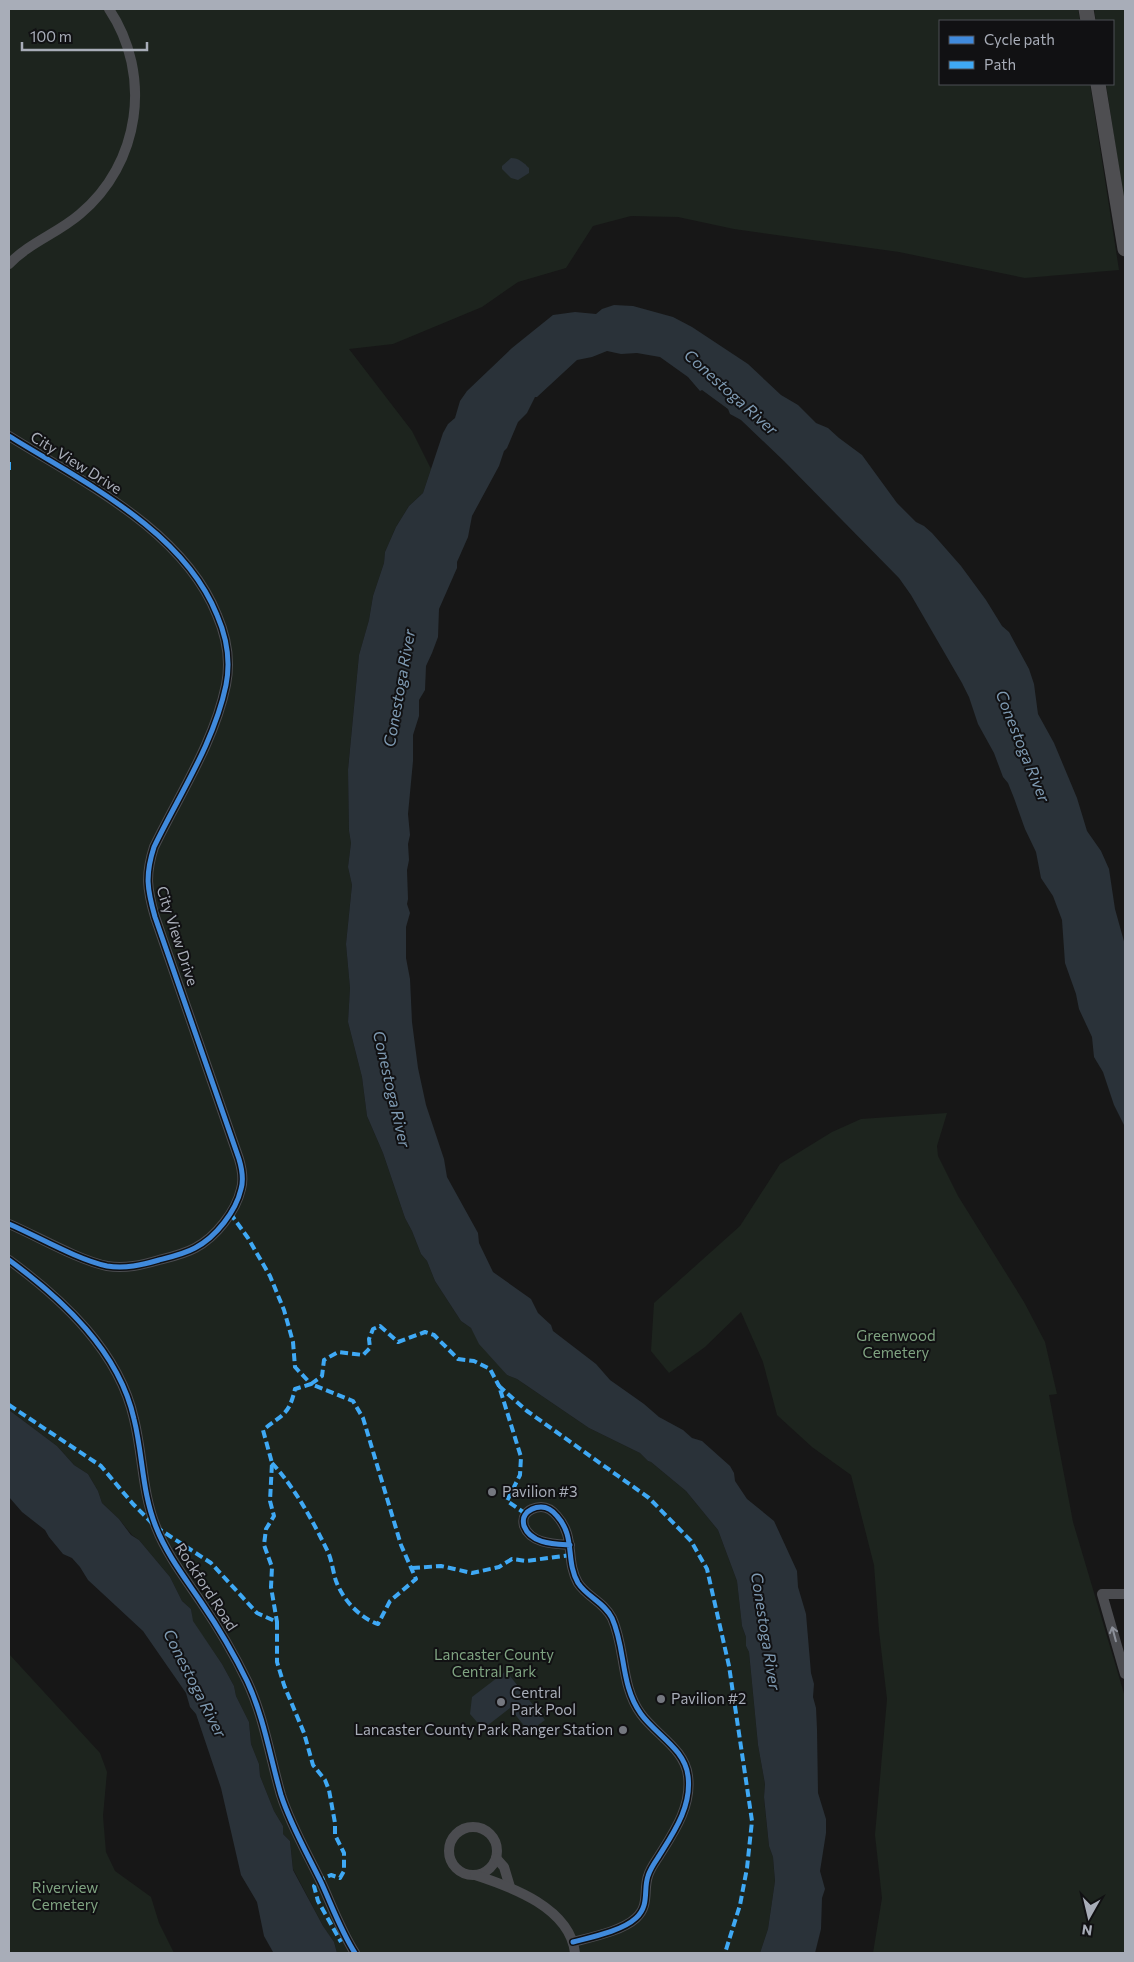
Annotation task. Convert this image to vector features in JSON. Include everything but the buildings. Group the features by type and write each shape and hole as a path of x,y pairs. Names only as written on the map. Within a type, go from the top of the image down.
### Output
{"highway":[{"path":"1098,85 1125,249"}],"street":[{"path":"9,264 27,249 80,215 97,198 118,168 125,154 134,120 136,99 134,70 122,33 109,9"},
{"name":"City View Drive","path":"9,436 119,505 170,546 193,572 205,590 224,632 228,667 220,708 206,743 154,847 147,881 154,917 240,1159 242,1176 241,1189 230,1213 204,1242 181,1254 143,1265 120,1267 96,1263 9,1224"},
{"name":"Rockford Road","path":"9,1260 30,1275 64,1305 100,1347 120,1381 134,1416 147,1497 156,1526 175,1564 229,1645 248,1682 283,1799 338,1923 356,1953"},
{"path":"570,1545 546,1543 537,1539 527,1531 524,1525 523,1520 526,1514 539,1507 546,1508 552,1511 567,1530 570,1545 573,1571 578,1581 583,1589 600,1602 612,1618 632,1698 647,1722 669,1742 685,1764 688,1784 681,1820 647,1876 646,1901 640,1913 626,1925 573,1942"},
{"path":"1125,1594 1102,1594 1125,1674"},
{"path":"474,1875 488,1870 496,1858 498,1850 496,1842 486,1830 470,1827 456,1834 449,1848 451,1859 460,1871 510,1887 531,1898 561,1922 573,1942 574,1953"},
{"path":"496,1858 504,1867 510,1887"}],"green space":[{"name":"Lancaster County Central Park","path":"9,9 1078,9 1080,20 939,20 939,85 1090,85 1119,270 1025,278 899,252 734,229 678,217 631,216 593,226 566,268 518,282 482,307 393,344 349,349 412,431 431,469 423,493 409,506 396,527 385,552 384,563 373,596 369,620 359,655 348,769 349,831 351,843 348,867 352,885 346,944 350,988 348,1022 362,1077 367,1116 383,1153 405,1218 421,1254 427,1261 435,1281 461,1321 471,1328 507,1375 517,1379 589,1428 640,1453 686,1491 718,1530 737,1581 742,1626 749,1652 758,1745 765,1784 764,1798 769,1846 773,1857 775,1881 768,1929 760,1953 337,1953 334,1942 323,1926 293,1869 290,1841 283,1834 283,1826 274,1811 260,1776 259,1764 251,1744 249,1722 236,1696 234,1686 222,1664 192,1621 191,1609 182,1601 170,1577 139,1540 102,1503 98,1491 88,1474 74,1465 57,1446 9,1410"},
{"path":"1094,9 1125,9 1125,209 1106,85 1114,85 1114,20 1096,20"},
{"name":"Greenwood Cemetery","path":"947,1113 937,1146 938,1156 958,1196 1024,1302 1045,1342 1057,1394 1049,1395 1073,1522 1125,1697 1125,1953 873,1953 882,1898 875,1835 887,1699 874,1565 851,1475 812,1447 777,1415 763,1362 741,1312 705,1347 669,1373 651,1351 654,1303 740,1226 780,1164 832,1132 861,1119"},
{"name":"Riverview Cemetery","path":"9,1654 100,1753 107,1772 103,1816 106,1852 115,1871 151,1897 159,1923 174,1953 9,1953"}],"water":[{"path":"511,158 516,159 529,168 529,173 518,180 511,178 502,169 502,166"},
{"name":"Conestoga River","path":"614,305 633,306 673,317 692,327 748,364 781,395 798,405 816,423 828,428 862,455 897,503 916,522 932,533 961,566 1002,626 1009,632 1029,669 1034,684 1038,714 1054,743 1077,798 1087,831 1101,851 1109,869 1115,909 1125,945 1125,1127 1114,1105 1103,1072 1094,1057 1092,1037 1079,1009 1065,963 1062,920 1053,896 1041,878 1036,852 1025,829 1008,783 1003,777 994,753 978,724 962,683 911,595 899,578 741,420 730,414 728,409 702,390 700,391 688,377 660,357 607,351 577,360 535,397 527,413 518,422 499,466 472,516 468,537 457,562 457,568 439,609 438,637 426,666 425,690 419,700 419,716 413,735 413,761 408,814 410,835 408,844 407,904 410,913 406,927 406,958 410,979 412,1022 418,1068 426,1105 444,1159 447,1177 478,1233 479,1243 493,1272 531,1299 538,1313 551,1325 553,1331 596,1364 610,1380 659,1417 683,1430 692,1438 702,1441 730,1466 734,1473 735,1481 747,1499 774,1521 797,1571 798,1587 806,1614 811,1673 814,1684 818,1793 826,1819 826,1833 820,1871 825,1889 822,1898 821,1929 815,1953 760,1953 768,1929 775,1881 773,1857 769,1846 764,1797 765,1784 758,1745 749,1652 742,1626 737,1581 718,1530 686,1491 640,1453 589,1428 517,1379 507,1375 479,1344 471,1328 461,1321 435,1281 405,1218 383,1153 367,1116 362,1077 348,1022 350,988 346,944 352,885 348,867 351,843 349,831 348,770 359,655 369,620 373,596 384,563 385,552 396,527 409,506 423,493 443,433 448,424 455,418 460,401 467,391 512,348 553,315 575,312 596,314 602,309"},
{"name":"Conestoga River","path":"9,1410 57,1446 74,1465 88,1474 98,1491 102,1503 119,1519 131,1535 139,1540 170,1577 182,1601 191,1609 193,1621 222,1664 234,1686 236,1696 249,1722 251,1744 259,1764 260,1776 274,1811 283,1826 283,1834 290,1841 293,1870 323,1926 334,1942 337,1953 273,1952 264,1936 257,1902 241,1875 221,1788 196,1714 190,1707 186,1693 143,1631 88,1580 72,1558 63,1554 45,1530 22,1512 9,1497"},
{"name":"Central Park Pool","path":"506,1671 545,1720 529,1732 510,1708 483,1729 470,1714 472,1697"}],"marked path":[{"path":"9,462 9,472"},
{"path":"230,1213 248,1238 270,1276 284,1310 293,1342 295,1367 311,1384 295,1389 288,1409 263,1430 272,1463 270,1501 274,1516 266,1529 264,1545 272,1567 271,1587 277,1622"},
{"path":"311,1384 322,1376 324,1360 338,1352 363,1355 370,1348 369,1339 373,1329 380,1326 398,1342 425,1332 434,1335 458,1359 474,1361 490,1369 499,1386"},
{"path":"272,1463 296,1494 316,1529 331,1559 336,1581 343,1595 359,1613 378,1624 390,1601 416,1579 401,1545 363,1418 353,1401 311,1384"},
{"path":"526,1514 507,1501 520,1475 521,1457 499,1386 527,1411 649,1498 691,1541 707,1569 729,1666 752,1821 747,1868 740,1905 725,1953"},
{"path":"9,1405 101,1466 133,1504 156,1527 211,1563 257,1613 277,1622 277,1662 284,1685 304,1733 313,1765 325,1780 329,1790 335,1823 335,1835 344,1853 344,1871 340,1878 331,1875 320,1880 314,1886 318,1901 341,1942"},
{"path":"412,1568 441,1566 472,1573 499,1567 512,1559 526,1561 571,1555"}],"cycle path":[{"path":"9,436 98,490 156,533 181,558 201,585 217,615 223,632 227,649 228,667 226,685 220,706 205,748 154,847 149,866 148,882 155,917 242,1170 242,1185 235,1206 224,1223 210,1237 186,1252 140,1265 114,1267 96,1263 9,1224"},
{"path":"9,1260 68,1310 102,1349 116,1371 134,1419 148,1501 160,1537 220,1631 247,1681 262,1723 281,1795 294,1829 355,1953"},
{"path":"570,1545 564,1545 557,1544 537,1540 527,1532 524,1526 523,1520 525,1515 534,1508 546,1508 554,1512 563,1524 569,1540 570,1549 572,1566 578,1583 609,1612 612,1618 626,1679 634,1703 647,1722 682,1758 686,1766 689,1787 681,1818 649,1873 645,1903 640,1913 623,1927 573,1942"}],"place":[{"name":"Pavilion #3","path":"492,1492"},
{"name":"Pavilion #2","path":"661,1699"},
{"name":"Central Park Pool","path":"501,1702"},
{"name":"Lancaster County Park Ranger Station","path":"623,1730"}]}
